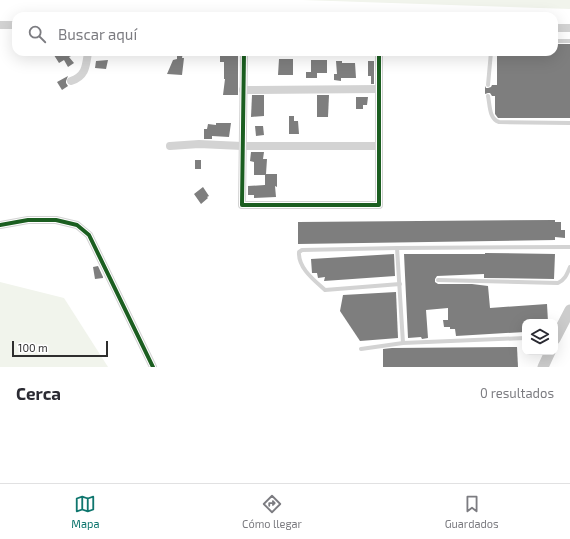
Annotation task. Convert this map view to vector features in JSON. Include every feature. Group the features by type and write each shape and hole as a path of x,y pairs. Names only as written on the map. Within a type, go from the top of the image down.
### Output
{"main road":[{"path":"558,333 570,310"},
{"path":"543,367 549,355"}],"street":[{"path":"0,25 12,25"},
{"path":"558,28 570,28"},
{"path":"71,81 81,76 84,72 87,56"},
{"path":"244,56 242,205 379,206 379,56"},
{"path":"243,90 379,89"},
{"path":"170,146 200,144 242,146 379,146"},
{"path":"0,225 28,220 56,220 77,225 89,235 153,367"}],"lane":[{"path":"558,41 570,41"},
{"path":"488,85 491,56"},
{"path":"488,96 492,118 496,121 570,123"},
{"path":"400,284 325,290 303,268 299,252 302,250 397,248 570,247"},
{"path":"397,248 403,342"},
{"path":"438,280 558,283 565,278 570,267"},
{"path":"361,349 403,342 522,338"}],"shaded area":[{"path":"302,0 570,0 570,9"},
{"path":"0,282 64,298 108,367 0,367"}],"building":[{"path":"558,44 570,44 570,118 498,118 495,114 495,96 488,93 485,94 485,86 488,88 492,85 497,85 497,56 558,56"},
{"path":"55,56 71,56 69,57 74,63 68,67 64,60 59,63"},
{"path":"177,56 182,56 182,58 184,58 182,75 167,74 173,60 177,59"},
{"path":"220,56 238,56 238,95 223,95 225,79 224,62 220,62"},
{"path":"279,59 293,59 293,75 278,75"},
{"path":"108,60 106,69 95,68 96,61"},
{"path":"311,60 327,60 327,73 317,73 317,78 306,78 306,72 311,72"},
{"path":"336,61 342,61 342,63 355,63 356,78 341,78 341,81 334,80 334,74 337,74"},
{"path":"368,61 374,61 374,84 371,84 371,76 368,76"},
{"path":"68,76 66,83 68,86 62,90 57,82"},
{"path":"252,95 264,95 264,116 251,117"},
{"path":"317,95 329,95 328,117 317,117"},
{"path":"356,97 368,97 367,105 363,105 363,109 356,109"},
{"path":"289,116 294,116 294,121 298,121 299,134 289,134"},
{"path":"216,123 231,123 229,137 212,136 212,139 204,139 204,129 207,129 208,124 216,125"},
{"path":"255,126 263,126 264,135 256,136"},
{"path":"251,152 264,152 263,159 267,159 266,174 277,174 277,187 275,186 276,197 254,198 254,195 248,195 248,186 265,185 265,175 254,175 254,162 250,161"},
{"path":"195,160 201,160 201,169 195,169"},
{"path":"203,187 209,196 201,204 194,194"},
{"path":"555,220 555,222 561,222 561,230 565,230 565,238 555,237 555,240 298,244 298,222"},
{"path":"394,254 395,276 324,281 325,277 318,278 317,273 312,273 311,259"},
{"path":"404,254 555,254 554,279 484,278 484,274 437,276 435,282 438,284 472,284 488,286 490,308 547,304 548,319 522,319 522,332 456,336 455,329 444,327 443,320 448,320 448,308 426,310 428,338 408,338"},
{"path":"98,266 103,278 95,279 93,267"},
{"path":"396,292 398,338 360,341 340,311 343,295"},
{"path":"517,347 518,367 383,367 383,349"}],"cycle path":[{"path":"244,56 242,205 379,205 379,56"},
{"path":"0,225 28,220 56,220 77,225 89,235 153,367"}]}
